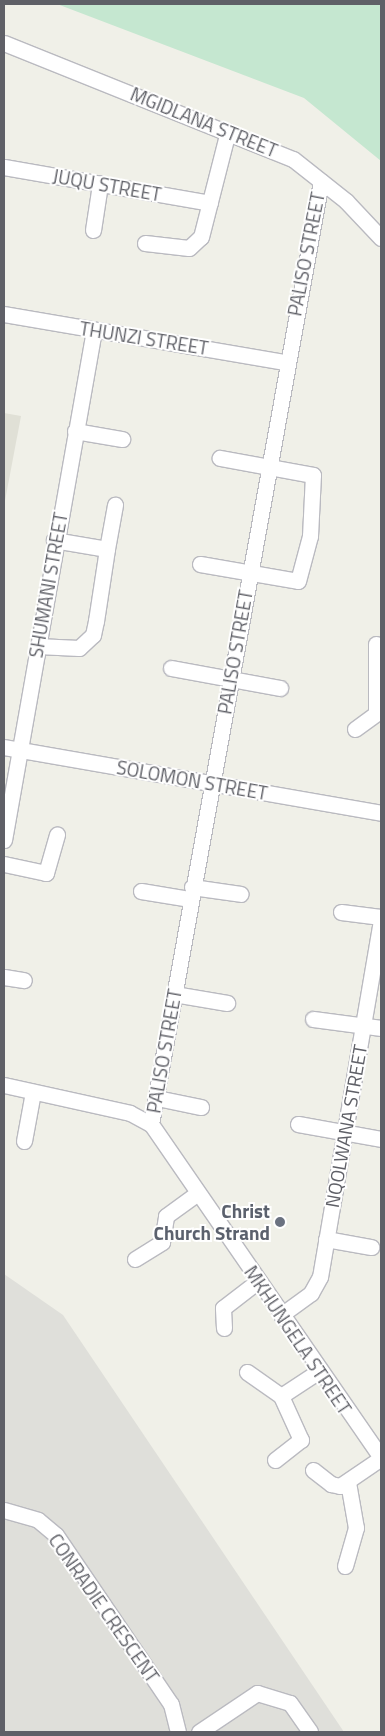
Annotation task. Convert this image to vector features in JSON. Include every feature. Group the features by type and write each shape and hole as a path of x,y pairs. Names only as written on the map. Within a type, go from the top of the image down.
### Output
{"street":[{"name":"MGIDLANA STREET","path":"4,43 228,131 293,159 321,181 381,238"},
{"path":"145,243 189,248 201,237 228,131"},
{"name":"JUQU STREET","path":"4,167 210,203"},
{"name":"PALISO STREET","path":"151,1124 191,893 231,679 285,362 321,181"},
{"path":"92,230 100,184"},
{"name":"THUNZI STREET","path":"4,314 285,362"},
{"name":"SHUMANI STREET","path":"4,840 54,540 94,330"},
{"path":"76,431 122,439"},
{"path":"200,564 249,574 300,579 310,536 316,479 267,466 220,458"},
{"path":"37,646 72,650 90,640 115,505"},
{"path":"54,540 107,549"},
{"path":"355,729 379,710 376,644"},
{"path":"171,668 280,688"},
{"name":"SOLOMON STREET","path":"4,747 381,813"},
{"path":"4,864 46,872 57,835"},
{"path":"141,891 242,894"},
{"path":"341,912 381,919"},
{"name":"NQOLWANA STREET","path":"281,1315 318,1283 381,919"},
{"path":"4,977 24,980"},
{"path":"174,994 227,1002"},
{"path":"313,1019 381,1028"},
{"name":"MKHUNGELA STREET","path":"4,1085 130,1113 151,1124 319,1371 381,1458"},
{"path":"24,1141 33,1092"},
{"path":"157,1098 201,1106"},
{"path":"298,1124 381,1139"},
{"path":"135,1259 162,1242 166,1216 198,1193"},
{"path":"326,1239 371,1246"},
{"path":"224,1328 223,1308 258,1281"},
{"path":"281,1396 319,1371"},
{"path":"247,1372 281,1396 301,1440 275,1460"},
{"path":"313,1470 331,1484 348,1482 381,1458"},
{"path":"345,1566 356,1528 348,1482"},
{"name":"CONRADIE CRESCENT","path":"4,1510 38,1520 56,1535 170,1704 178,1732"},
{"path":"199,1732 257,1693 290,1703 310,1732"}],"shaded area":[{"path":"4,413 21,416 4,506"},
{"path":"4,1274 63,1315 344,1732 4,1732"}],"green space":[{"path":"57,4 381,4 381,161 304,98"}],"place":[{"name":"Christ Church Strand","path":"280,1222"}]}
